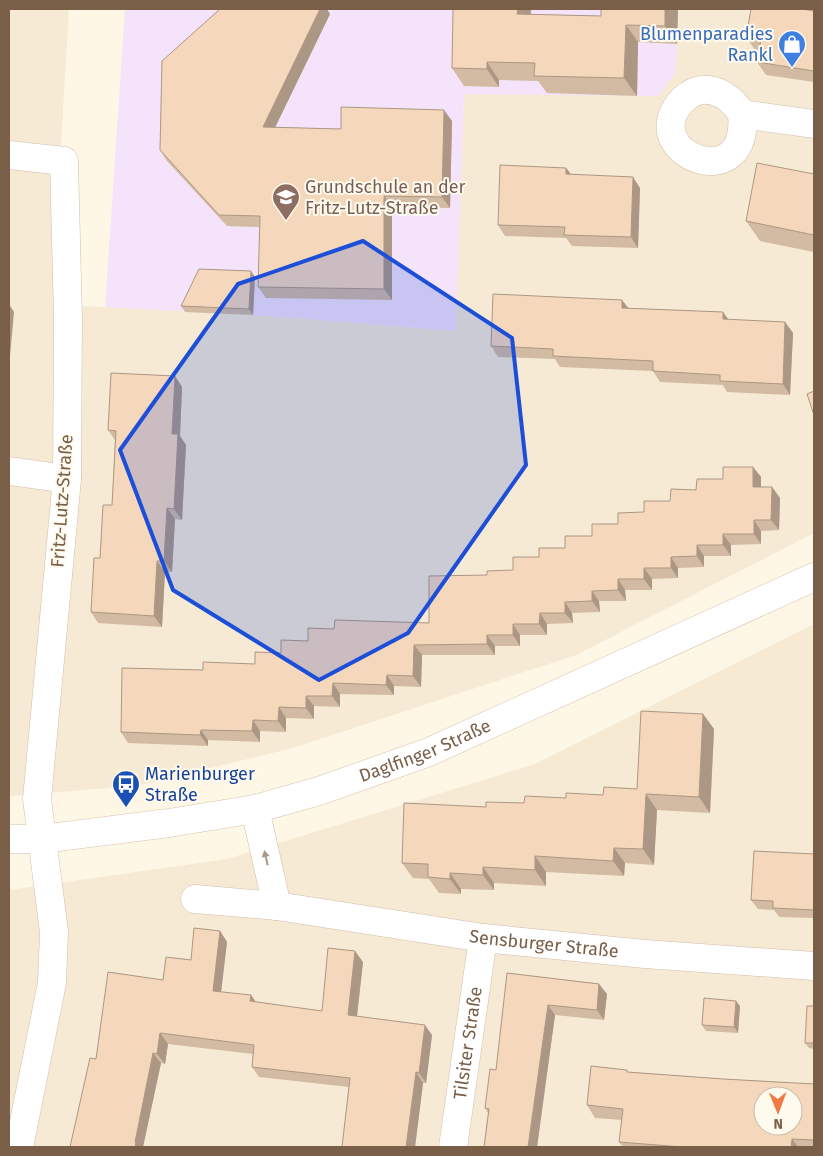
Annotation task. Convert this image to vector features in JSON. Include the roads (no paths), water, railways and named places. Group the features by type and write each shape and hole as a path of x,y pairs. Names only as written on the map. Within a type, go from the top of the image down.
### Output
{"street":[{"path":"742,114 814,124"},
{"name":"Fritz-Lutz-Straße","path":"9,155 64,162 68,318 67,479 36,799 42,839"},
{"path":"9,471 67,479"},
{"name":"Daglfinger Straße","path":"9,839 42,839 170,824 255,809 319,791 429,752 814,577"},
{"path":"255,809 277,906"},
{"path":"19,1147 52,983 54,932 42,839"},
{"name":"Sensburger Straße","path":"195,899 277,906 483,938 652,954 814,966"},
{"name":"Tilsiter Straße","path":"453,1147 483,938"}],"place":[{"name":"Blumenparadies Rankl","path":"792,68"},
{"name":"Grundschule an der Fritz-Lutz-Straße","path":"286,221"},
{"name":"Marienburger Straße","path":"126,808"}]}
